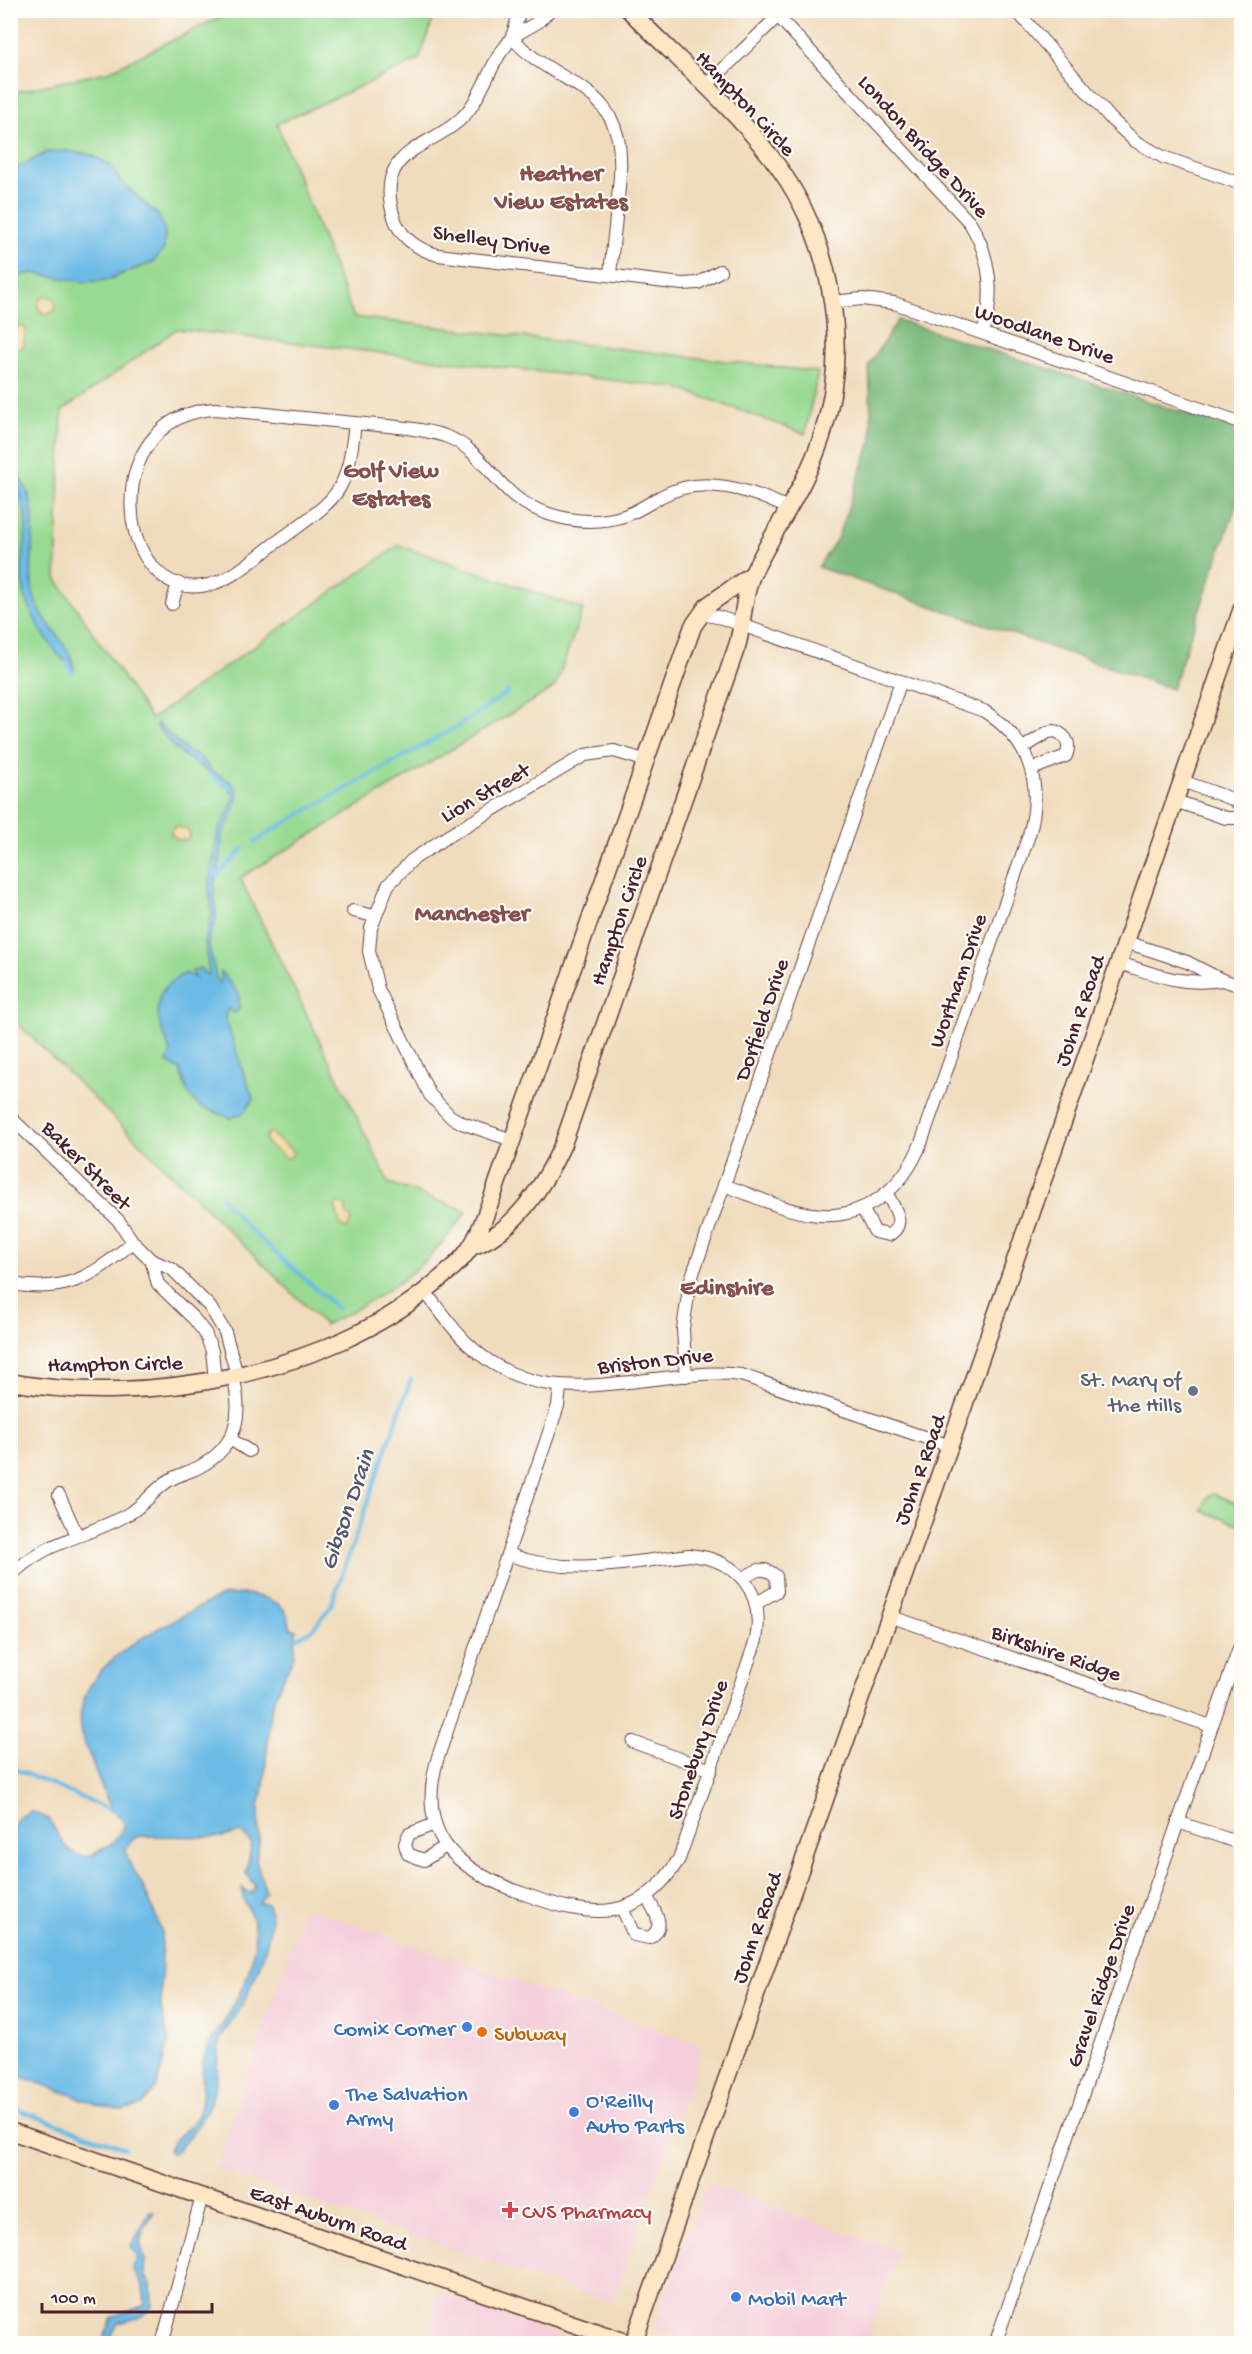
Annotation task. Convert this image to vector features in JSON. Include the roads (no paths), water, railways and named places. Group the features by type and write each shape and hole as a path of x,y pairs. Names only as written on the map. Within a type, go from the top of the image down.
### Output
{"street":[{"name":"Shelley Drive","path":"521,10 512,37 460,122 409,151 396,169 390,191 395,222 405,238 416,247 438,255 682,284 698,283 720,271"},
{"name":"Shelley Drive","path":"512,37 538,22 550,10"},
{"name":"Hampton Circle","path":"10,1382 61,1388 133,1389 215,1380 297,1359 334,1345 382,1321 425,1292 471,1247 492,1238 516,1215 535,1192 557,1155 742,627 751,575 790,509 810,468 831,400 835,343 832,302 820,250 794,192 760,144 629,10"},
{"path":"705,87 775,13"},
{"name":"London Bridge Drive","path":"775,13 970,223 981,243 988,266 990,311 983,333"},
{"path":"1023,13 1112,120 1135,141 1163,157 1242,184"},
{"path":"512,37 533,58 598,100 619,135 622,160 610,275"},
{"name":"Woodlane Drive","path":"832,302 862,299 894,303 1242,423"},
{"path":"355,423 349,469 340,490 331,501 228,577 207,585 178,583 162,575 148,561 139,543 132,512 136,467 142,453 162,429 179,417 202,409 355,423 429,433 455,441 476,454 522,502 536,509 575,520 626,517 671,492 696,485 745,490 790,509"},
{"name":"Hampton Circle","path":"471,1247 512,1140 693,626 708,605 751,575"},
{"path":"172,604 178,583"},
{"name":"John R Road","path":"632,2343 950,1446 1242,608"},
{"name":"Wortham Drive","path":"702,614 984,711 1006,728 1023,748 1032,769 1035,807 1029,835 917,1152 909,1168 887,1194 862,1208 833,1215 811,1214 724,1185"},
{"name":"Dorfield Drive","path":"686,1376 683,1329 686,1297 901,681"},
{"path":"1023,748 1048,732 1055,731 1067,740 1069,745 1066,756 1032,769"},
{"name":"Lion Street","path":"512,1140 468,1125 450,1116 424,1086 376,983 369,951 374,916 388,885 419,855 585,756 614,751 644,760"},
{"path":"1182,781 1232,799 1242,806"},
{"path":"1175,801 1226,818 1242,818"},
{"path":"353,911 374,916"},
{"path":"1126,942 1187,962 1222,980 1242,986"},
{"path":"1119,963 1180,982 1196,984 1222,980"},
{"name":"Baker Street","path":"10,1117 118,1220 133,1242 151,1260 172,1269 210,1307 225,1332 235,1376 239,1411 230,1439"},
{"path":"862,1208 874,1232 882,1236 893,1233 899,1222 898,1214 887,1194"},
{"name":"Baker Street","path":"10,1284 48,1287 74,1283 101,1269 133,1242"},
{"name":"Baker Street","path":"151,1260 158,1284 194,1319 209,1341 215,1380"},
{"name":"Briston Drive","path":"425,1292 468,1344 512,1374 560,1387 594,1386 725,1373 749,1377 950,1446"},
{"path":"194,1319 210,1307"},
{"name":"Stonebury Drive","path":"560,1387 558,1406 434,1769 432,1798 435,1824 446,1846 455,1857 480,1877 560,1907 598,1912 622,1908 646,1896 665,1879 679,1859 756,1640 759,1612 757,1603"},
{"path":"10,1577 38,1554 76,1535 128,1515 166,1482 211,1460 230,1439 249,1452"},
{"path":"59,1495 76,1535"},
{"path":"507,1554 542,1565 574,1568 689,1555 705,1556 720,1562 743,1579 757,1603 777,1591 776,1576 764,1568 743,1579"},
{"name":"Birkshire Ridge","path":"889,1616 1211,1726"},
{"name":"Gravel Ridge Drive","path":"995,2343 1242,1640"},
{"path":"633,1742 711,1770"},
{"path":"1178,1822 1242,1844"},
{"path":"435,1824 409,1834 406,1850 411,1857 424,1860 446,1846"},
{"path":"622,1908 634,1935 649,1938 654,1935 659,1925 646,1896"},
{"name":"East Auburn Road","path":"10,2131 632,2343"},
{"path":"162,2343 202,2196"}],"water":[{"path":"67,151 92,155 111,166 120,181 159,216 165,231 164,249 153,262 107,280 83,282 33,273 20,276 11,283 11,171 47,152"},
{"path":"10,467 24,485 32,511 31,572 35,600 63,643 74,670 47,639 27,600 22,574 25,514 21,494 12,478"},
{"path":"157,723 189,753 199,756 212,771 231,782 238,792 235,809 222,835 221,858 214,885 216,919 208,941 217,982 220,983 221,972 239,994 239,1009 235,1013 227,1009 225,1018 253,1099 244,1113 230,1118 199,1106 188,1093 180,1070 167,1062 171,1052 161,1028 157,1009 161,993 175,979 186,973 195,978 192,971 200,968 206,975 209,974 205,939 212,915 209,888 218,832 234,795 218,779 178,750 156,726"},
{"path":"248,1594 263,1597 282,1607 289,1620 290,1628 296,1630 294,1656 275,1696 270,1714 264,1785 259,1806 259,1842 256,1861 266,1892 259,1903 267,1904 270,1925 268,1940 251,1986 239,2011 221,2038 216,2083 209,2104 195,2129 175,2153 169,2152 170,2147 199,2113 202,2099 203,2065 207,2048 237,1998 251,1963 255,1936 254,1926 242,1888 251,1894 255,1886 246,1873 252,1844 241,1832 223,1837 140,1836 134,1838 126,1849 127,1858 145,1890 162,1932 161,2008 169,2042 156,2088 142,2105 123,2110 99,2105 11,2073 11,1840 18,1818 31,1811 49,1819 64,1845 75,1854 91,1856 114,1842 125,1825 111,1808 85,1744 80,1717 86,1693 100,1672 143,1637 225,1595"},
{"path":"150,2211 154,2212 144,2228 140,2242 145,2260 145,2275 151,2285 152,2306 142,2317 118,2323 108,2343 102,2343 112,2318 145,2305 143,2286 133,2268 138,2257 131,2247"}],"waterway":[{"name":"Gibson Drain","path":"10,479 23,505"},
{"name":"Gibson Drain","path":"67,662 72,672"},
{"path":"255,842 281,825 458,726 508,692"},
{"name":"Gibson Drain","path":"210,774 230,789"},
{"path":"216,876 243,849"},
{"name":"Gibson Drain","path":"221,1197 245,1225 338,1309"},
{"name":"Gibson Drain","path":"297,1638 312,1630 331,1606 411,1379"},
{"path":"10,1767 113,1811"},
{"path":"10,2107 125,2148"}],"place":[{"name":"St. Mary of the Hills","path":"1193,1391"},
{"name":"Comix Corner","path":"467,2027"},
{"name":"Subway","path":"482,2032"},
{"name":"The Salvation Army","path":"334,2105"},
{"name":"O'Reilly Auto Parts","path":"574,2112"},
{"name":"CVS Pharmacy","path":"510,2210"},
{"name":"Mobil Mart","path":"736,2297"}],"district":[{"name":"Heather View Estates","path":"561,186"},
{"name":"Golf View Estates","path":"391,483"},
{"name":"Manchester","path":"472,912"},
{"name":"Edinshire","path":"727,1286"}]}
